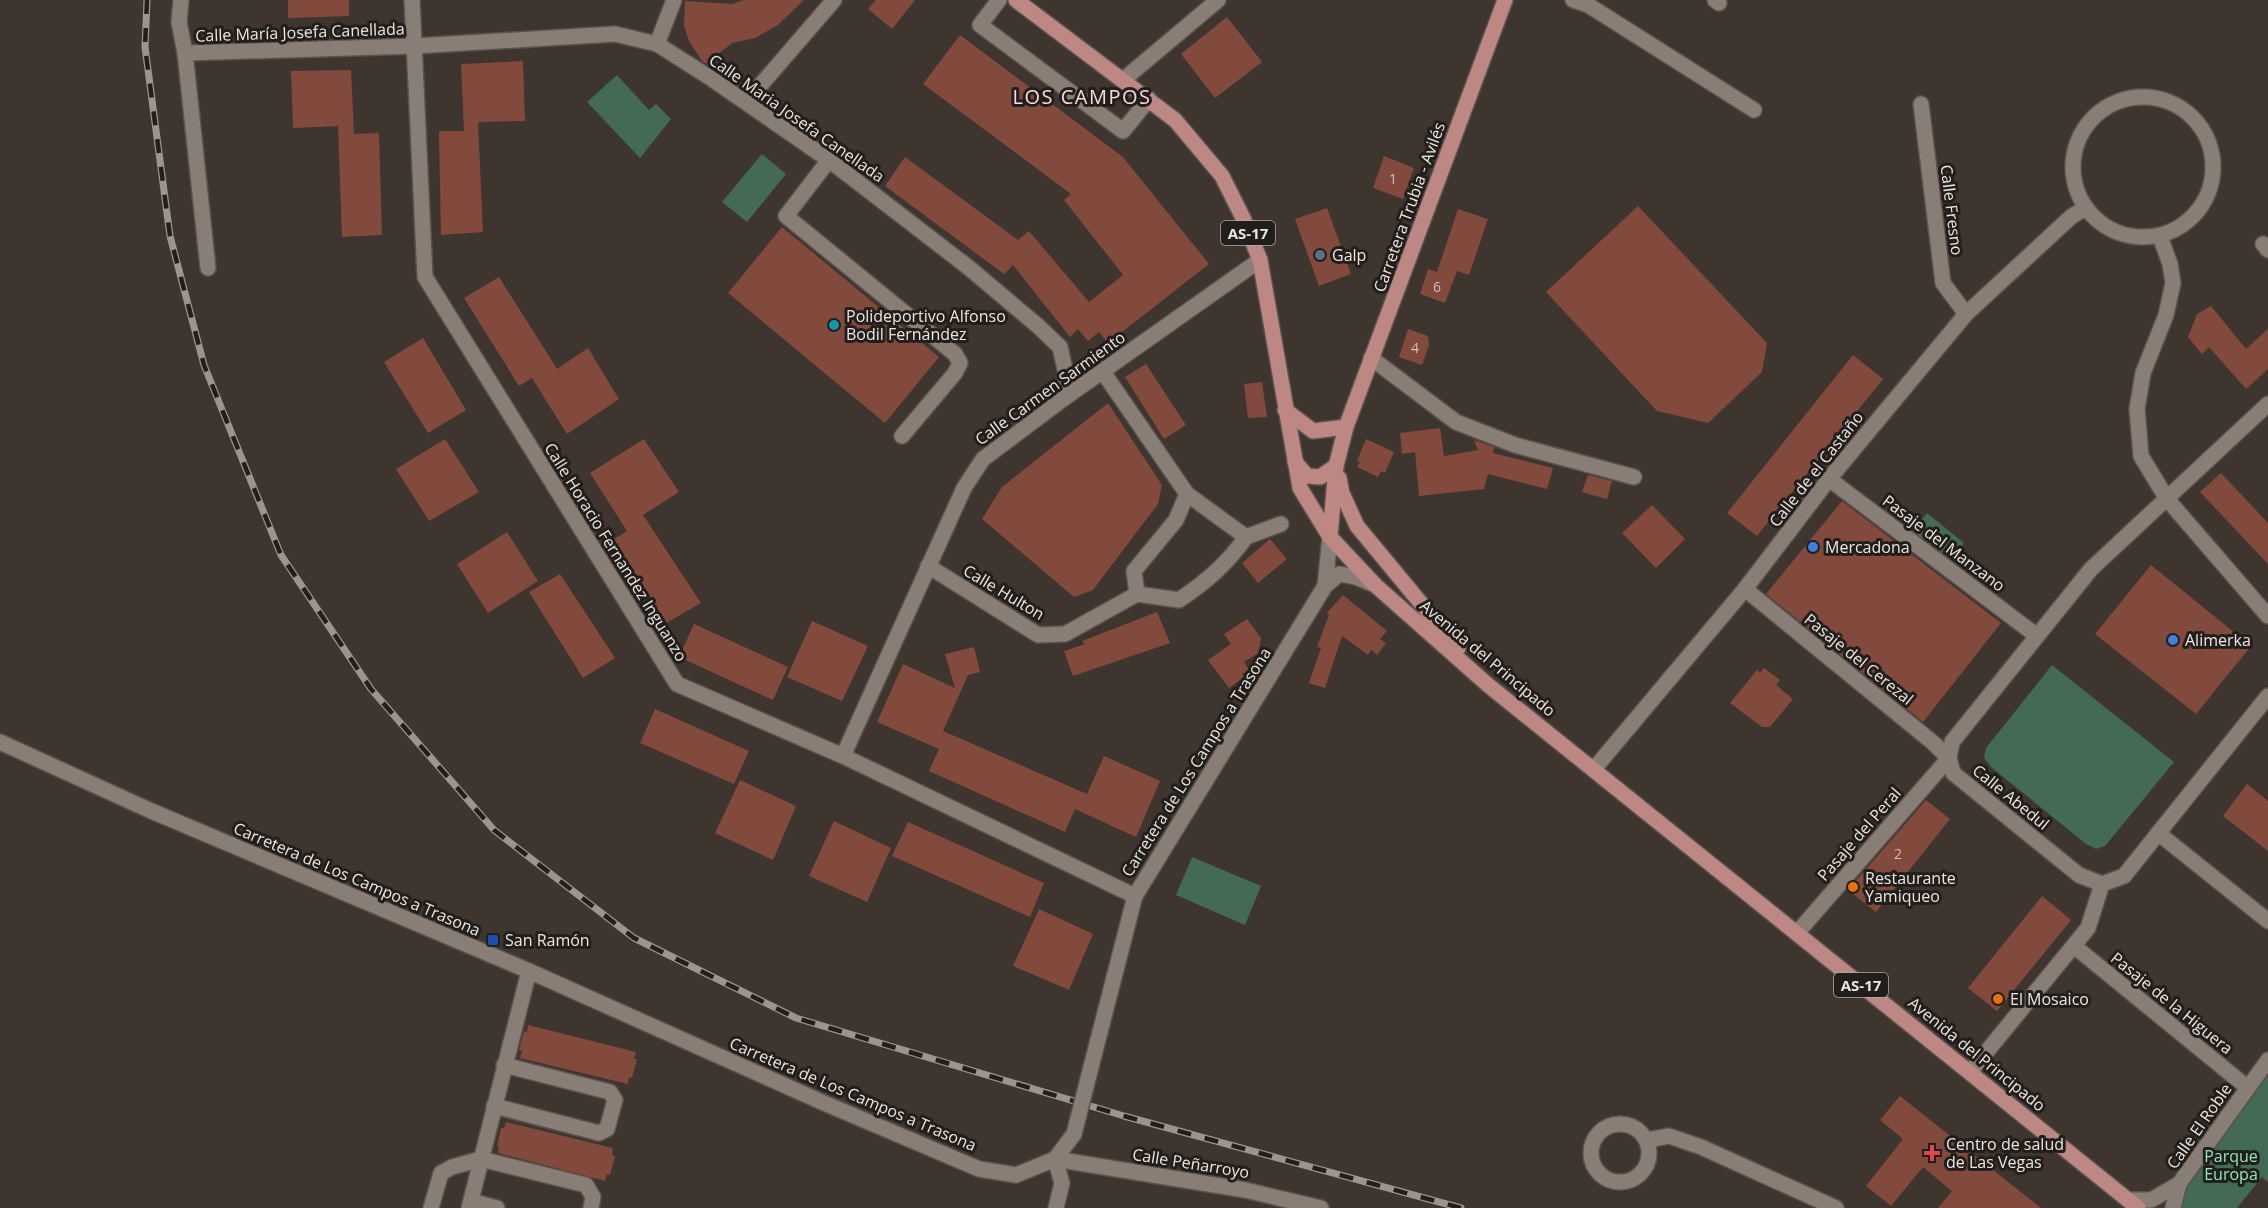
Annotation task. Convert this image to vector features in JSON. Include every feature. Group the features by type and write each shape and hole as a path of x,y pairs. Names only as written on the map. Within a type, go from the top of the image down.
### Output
{"main road":[{"name":"Avenida del Principado","path":"1016,0 1175,120 1221,176 1243,218 1260,260 1300,488 1330,537 1375,585 1488,685 2134,1204"},
{"name":"Carretera Trubia - Avilés","path":"1330,537 1336,466 1346,427 1505,0"},
{"path":"1285,410 1313,431 1346,427"},
{"path":"1294,462 1307,476 1320,477 1336,466 1342,493 1357,526 1488,685"}],"street":[{"path":"181,0 178,22 185,53"},
{"name":"Calle Horacio Fernandez Inguanzo","path":"412,0 424,277 677,684 843,756 1135,896"},
{"path":"657,44 674,0"},
{"path":"746,102 834,0"},
{"path":"999,0 980,25 1123,131 1149,99"},
{"path":"1123,80 1218,0"},
{"path":"1573,0 1588,4 1754,110"},
{"name":"Calle Maria Josefa Canellada","path":"415,46 615,34 657,44 829,160 968,267 1038,326 1059,348 1066,374 1063,399"},
{"name":"Calle María Josefa Canellada","path":"208,268 185,53 415,46"},
{"path":"2133,96 2157,97 2179,106 2198,121 2210,142 2214,165 2211,189 2200,210 2182,226 2160,236 2139,238 2118,233 2100,223 2086,208 2075,186 2072,163 2078,139 2091,119 2110,104 2133,96"},
{"name":"Calle Fresno","path":"1921,104 1943,283 1966,314"},
{"path":"829,160 786,216 956,354 960,363 955,374 903,436"},
{"name":"Calle de el Castaño","path":"1594,770 1745,589 1829,479 1966,314 2072,216 2086,208"},
{"path":"2160,236 2170,264 2173,283 2166,315 2143,373 2137,408 2141,456 2168,499 2268,616"},
{"name":"Calle Carmen Sarmiento","path":"843,756 964,488 983,459 1063,399 1260,260"},
{"path":"1371,358 1456,422 1515,446 1634,477"},
{"path":"1103,372 1187,494 1246,537"},
{"path":"1949,758 1952,742 2091,569 2268,404"},
{"name":"Pasaje del Manzano","path":"1829,479 2037,636"},
{"path":"1187,494 1176,519 1134,571 1137,594 1179,600 1215,574 1230,559 1246,537 1281,524"},
{"path":"1325,586 1330,537"},
{"name":"Calle Hulton","path":"928,566 1038,635 1065,634 1137,594"},
{"path":"1325,586 1339,574 1356,577 1375,585"},
{"name":"Carretera de Los Campos a Trasona","path":"0,742 149,810 529,971 813,1098 979,1169 1016,1175 1055,1159 1074,1134 1135,896 1325,586"},
{"name":"Pasaje del Cerezal","path":"1745,589 1949,758"},
{"path":"1970,1072 2088,928 2102,884 2124,876 2268,696"},
{"name":"Calle Abedul","path":"1949,758 1953,773 2079,875 2102,884"},
{"name":"Pasaje del Peral","path":"1797,933 1949,758"},
{"path":"2158,832 2268,921"},
{"name":"Pasaje de la Higuera","path":"2074,946 2248,1088"},
{"path":"497,1208 470,1204 529,971"},
{"name":"Calle El Roble","path":"2173,1208 2179,1184 2268,1060"},
{"path":"494,1106 598,1132 607,1129 613,1114 615,1100 610,1092 504,1065"},
{"path":"1647,1140 1669,1136 1701,1147 1836,1208"},
{"path":"430,1208 441,1173 452,1167 481,1159 586,1185 593,1197 591,1208"},
{"path":"1055,1159 1062,1183 1056,1208"},
{"name":"Calle Peñarroyo","path":"1055,1159 1245,1190 1321,1208"},
{"name":"Calle El Roble","path":"2134,1204 2151,1200 2179,1184"}],"green space":[{"path":"617,75 649,110 656,104 671,119 640,158 587,102"},
{"path":"762,154 786,174 747,222 722,202"},
{"path":"1927,513 1964,543 1948,562 1911,532"},
{"path":"2052,665 2174,762 2105,846 2096,849 2086,844 1991,767 1984,758 1986,748"},
{"path":"1192,857 1261,886 1245,925 1176,895"},
{"name":"Parque Europa","path":"2268,1060 2268,1182 2262,1177 2237,1208 2173,1208 2179,1184"}],"building":[{"path":"288,0 349,0 349,16 288,18"},
{"path":"744,0 804,0 778,25 755,38 732,43 706,64 689,41 684,26 685,1 732,4"},
{"path":"876,0 915,0 892,29 868,9"},
{"path":"1227,17 1262,62 1215,98 1181,54"},
{"path":"960,35 1123,157 1209,264 1108,343 1099,332 1088,341 1078,329 1070,337 1013,265 1004,274 885,186 905,157 1018,240 1029,231 1089,302 1123,275 1064,200 1071,194 923,84"},
{"path":"523,61 525,121 478,122 483,232 441,235 439,131 464,131 461,64"},
{"path":"351,70 354,134 379,133 382,235 342,237 338,126 293,128 291,71"},
{"path":"1384,156 1414,168 1403,199 1373,188"},
{"path":"1638,206 1767,343 1762,372 1708,423 1657,411 1546,292"},
{"path":"1327,208 1351,274 1319,286 1295,219"},
{"path":"1458,209 1488,219 1469,275 1457,271 1445,303 1420,294 1428,269 1437,272"},
{"name":"Polideportivo Alfonso Bodil Fernández","path":"782,227 939,357 885,423 728,293"},
{"path":"499,277 557,369 588,348 619,399 567,434 532,378 519,386 464,298"},
{"path":"2211,306 2246,349 2268,329 2268,369 2246,389 2209,347 2202,354 2188,337 2197,314"},
{"path":"1408,329 1428,336 1429,345 1422,365 1399,357"},
{"path":"423,338 466,410 428,433 384,362"},
{"path":"1853,355 1883,379 1757,536 1727,513"},
{"path":"1146,364 1186,425 1164,439 1125,377"},
{"path":"1262,382 1267,417 1248,418 1244,384"},
{"path":"1108,403 1162,485 1158,504 1093,590 1074,597 982,519 1002,487"},
{"path":"1440,428 1444,456 1478,450 1474,440 1494,447 1493,453 1553,468 1547,489 1488,474 1484,489 1419,496 1415,452 1402,454 1400,433"},
{"path":"445,439 479,492 429,521 396,469"},
{"path":"644,439 679,492 643,515 701,603 666,623 614,539 627,531 590,473"},
{"path":"1366,439 1394,452 1385,473 1381,471 1378,477 1357,467 1360,462 1357,461"},
{"path":"2221,473 2268,523 2268,564 2200,492"},
{"path":"1588,475 1612,481 1607,499 1582,492"},
{"path":"1842,501 2001,623 1923,722 1766,594"},
{"path":"1652,505 1685,539 1656,568 1622,533"},
{"path":"507,532 538,581 488,613 457,564"},
{"path":"1270,539 1287,559 1258,583 1242,563"},
{"name":"Alimerka","path":"2151,565 2251,646 2196,714 2095,634"},
{"path":"560,574 615,658 583,678 529,592"},
{"path":"1343,595 1387,631 1380,639 1386,643 1377,655 1371,650 1368,655 1342,636 1325,688 1309,683 1321,648 1317,647 1329,615 1327,613"},
{"path":"1157,612 1170,643 1073,676 1064,651 1085,644 1082,641"},
{"path":"1247,619 1261,638 1258,653 1244,662 1249,670 1242,674 1244,677 1229,688 1208,660 1231,644 1224,634"},
{"path":"812,621 868,646 842,701 787,677"},
{"path":"694,624 788,667 773,700 679,657"},
{"path":"974,647 980,672 968,675 943,731 1087,794 1104,756 1160,781 1136,837 1075,809 1065,832 929,771 939,749 877,722 903,664 955,688 945,654"},
{"path":"1764,668 1780,680 1776,685 1793,699 1770,727 1762,727 1730,703 1757,670 1760,673"},
{"path":"655,709 749,751 734,784 640,743"},
{"path":"740,780 796,806 773,860 715,833"},
{"path":"2247,784 2268,801 2268,851 2223,816"},
{"path":"1926,800 1950,819 1876,912 1848,890"},
{"path":"834,821 891,848 867,902 809,876"},
{"path":"908,822 1044,883 1030,917 892,856"},
{"path":"2042,896 2071,920 1997,1011 1968,988"},
{"path":"1039,909 1093,934 1069,990 1013,966"},
{"path":"528,1025 636,1052 634,1059 637,1059 632,1078 629,1077 628,1084 520,1058 522,1051 519,1050"},
{"name":"Centro de salud de Las Vegas","path":"1900,1096 2041,1208 1938,1208 1952,1191 1923,1167 1891,1206 1866,1186 1903,1139 1880,1120"},
{"path":"506,1122 613,1148 612,1155 615,1156 610,1175 607,1174 605,1181 498,1153 499,1147 497,1146 501,1128 504,1128"}],"railway":[{"path":"147,0 145,47 170,236 204,365 281,555 371,689 494,830 634,938 796,1018 1124,1116 1461,1208"}],"place":[{"name":"Galp","path":"1320,255"},
{"name":"Polideportivo Alfonso Bodil Fernández","path":"834,325"},
{"name":"Mercadona","path":"1813,547"},
{"name":"Alimerka","path":"2173,640"},
{"name":"Restaurante Yamiqueo","path":"1853,887"},
{"name":"San Ramón","path":"493,940"},
{"name":"El Mosaico","path":"1998,999"},
{"name":"Centro de salud de Las Vegas","path":"1932,1153"}],"district":[{"name":"LOS CAMPOS","path":"1082,96"}]}
